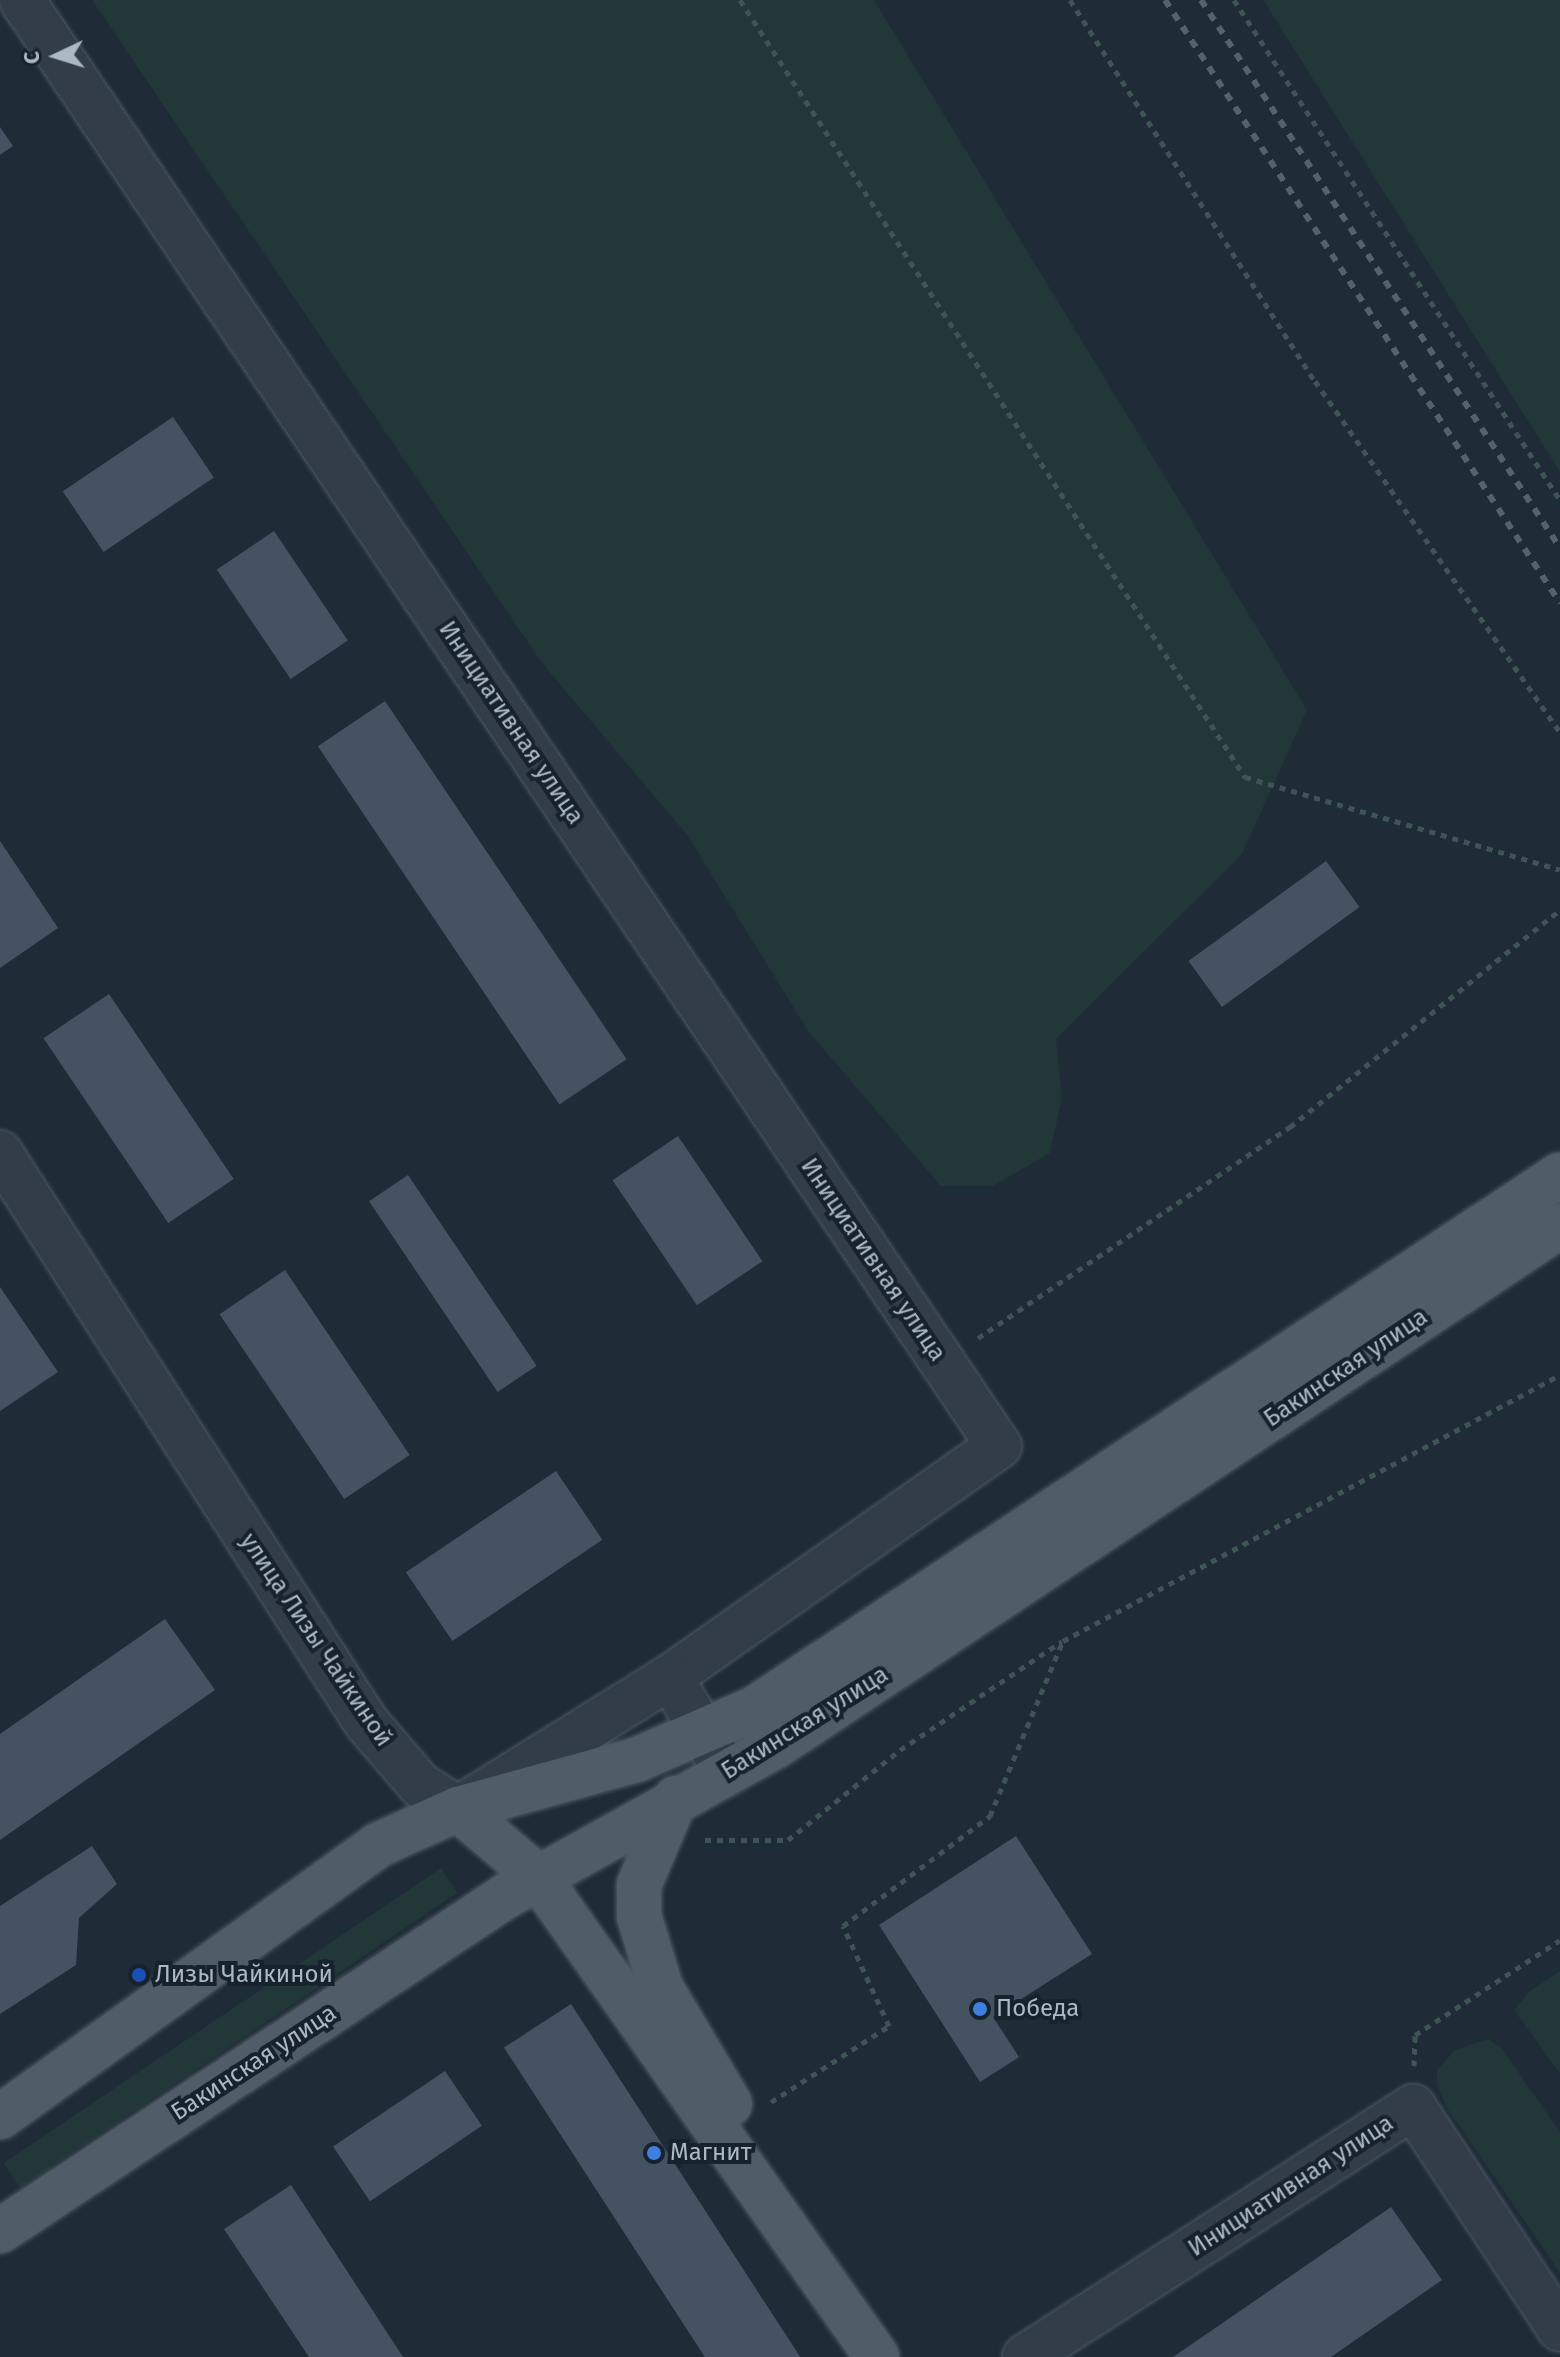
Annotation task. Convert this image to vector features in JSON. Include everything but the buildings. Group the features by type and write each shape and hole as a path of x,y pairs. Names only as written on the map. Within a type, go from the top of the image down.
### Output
{"main road":[{"name":"Бакинская улица","path":"0,2117 378,1845 458,1809 636,1760 754,1709 1560,1175"},
{"name":"Бакинская улица","path":"0,2231 538,1877 676,1798 776,1746 1560,1226"},
{"name":"улица Лизы Чайкиной","path":"676,1798 639,1885 645,1951 661,1988 879,2357"},
{"name":"улица Лизы Чайкиной","path":"458,1809 538,1877 879,2357"}],"street":[{"name":"Инициативная улица","path":"22,0 999,1446 670,1677"},
{"name":"улица Лизы Чайкиной","path":"0,1153 366,1722 420,1785 458,1809"},
{"path":"458,1809 670,1677 727,1773"},
{"name":"Инициативная улица","path":"1025,2357 1413,2107 1560,2329"}],"path":[{"path":"740,0 1245,777 1560,870"},
{"path":"1070,0 1315,381 1560,732"},
{"path":"1234,0 1560,500"},
{"path":"942,1362 1290,1127 1560,910"},
{"path":"656,1839 788,1840 900,1750 1063,1641 1560,1375"},
{"path":"741,2122 889,2026 843,1926 990,1816 1063,1641"},
{"path":"1413,2107 1415,2035 1560,1940"}],"green space":[{"path":"92,0 874,0 1307,710 1242,854 1056,1039 1062,1098 1050,1153 993,1186 941,1186 808,1031 687,835 542,663"},
{"path":"1263,0 1560,0 1560,472"},
{"path":"441,1868 458,1893 20,2188 3,2163"},
{"path":"1560,1971 1560,2074 1514,2010 1530,1991"},
{"path":"1488,2039 1501,2047 1560,2132 1560,2273 1446,2107 1437,2085 1437,2070 1455,2050"}],"railway":[{"path":"1165,0 1560,603"},
{"path":"1201,0 1560,548"}],"place":[{"name":"Лизы Чайкиной","path":"139,1975"},
{"name":"Победа","path":"980,2009"},
{"name":"Магнит","path":"654,2153"}]}
